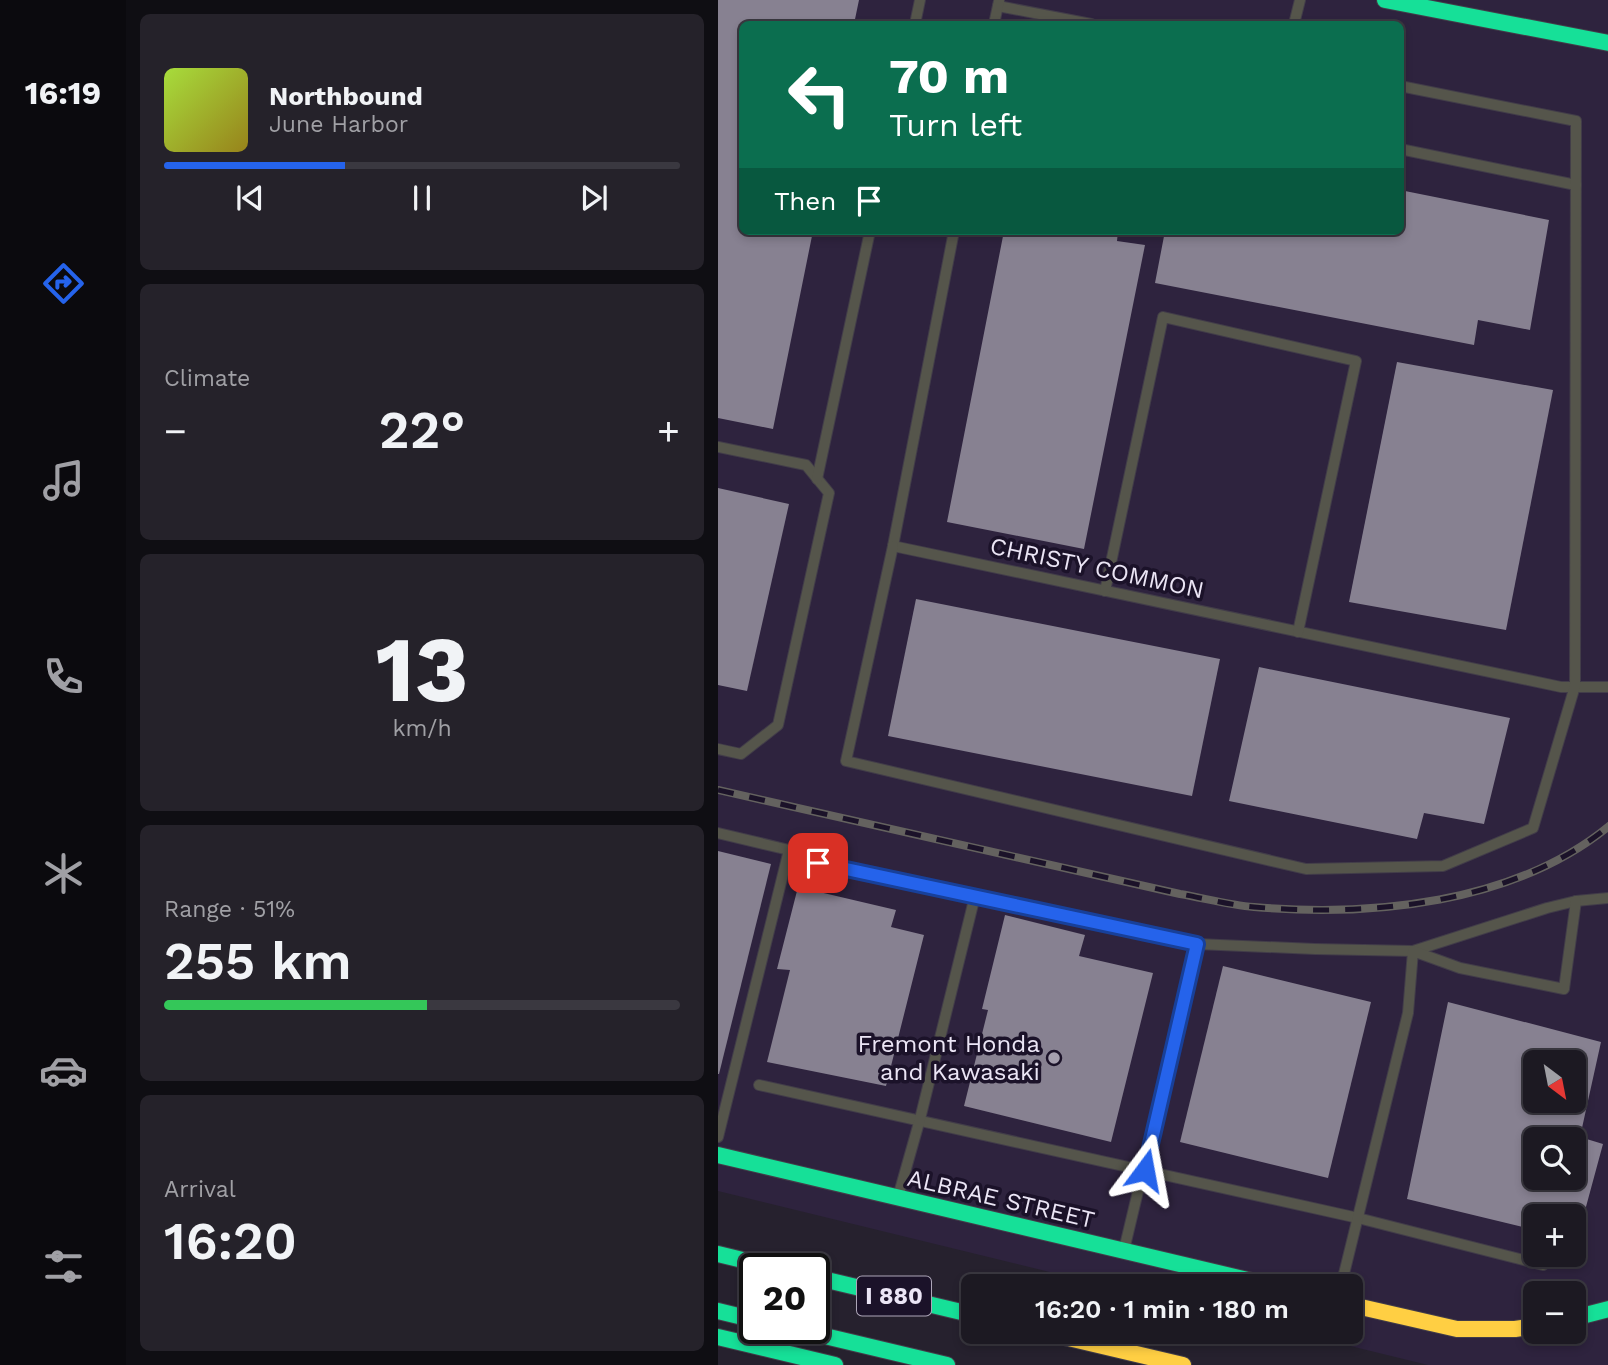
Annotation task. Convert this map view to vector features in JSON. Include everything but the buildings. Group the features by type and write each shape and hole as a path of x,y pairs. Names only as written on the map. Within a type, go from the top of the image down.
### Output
{"main road":[{"path":"1385,0 1609,43"},
{"name":"ALBRAE STREET","path":"718,1156 1222,1274"},
{"path":"718,1254 739,1259"},
{"name":"I 880","path":"830,1281 961,1312"},
{"path":"1363,1308 1457,1329 1523,1328"},
{"path":"1586,1315 1609,1309"},
{"path":"718,1311 739,1316"},
{"path":"718,1337 835,1365"},
{"name":"I 880","path":"830,1337 947,1365"},
{"path":"1094,1344 1183,1365"}],"lane":[{"path":"916,21 920,0"},
{"path":"1295,21 1300,0"},
{"path":"995,21 998,3 1078,21"},
{"path":"953,235 893,546 846,761 1306,869 1443,866 1533,828 1575,686 1576,121 1404,87"},
{"path":"1404,150 1576,185"},
{"path":"817,479 869,235"},
{"path":"1105,591 1163,317 1356,361 1298,632"},
{"path":"718,447 806,465 829,493 778,724 741,754 718,749"},
{"name":"CHRISTY COMMON","path":"893,546 1561,687 1609,687"},
{"path":"718,833 789,850 718,1137"},
{"path":"818,863 1197,944 1315,950 1413,951 1576,901 1609,898"},
{"path":"898,1198 975,896"},
{"path":"1413,951 1460,968 1564,989 1576,901"},
{"path":"1123,1251 1145,1170 1197,944"},
{"path":"1344,1274 1409,1013 1413,951"},
{"path":"759,1085 1358,1218 1523,1260"}],"shaded area":[{"path":"718,0 1608,0 1608,1365 1428,1365 1342,1344 1363,1344 1363,1274 1058,1274 718,1191"}],"railway":[{"path":"718,790 1180,894 1245,906 1299,910 1393,906 1440,900 1486,889 1530,873 1571,852 1609,826"}],"traffic: fast":[{"path":"1385,0 1609,43"},
{"path":"718,1155 1222,1274"},
{"path":"718,1254 739,1259"},
{"path":"830,1281 961,1312"},
{"path":"1586,1315 1609,1309"},
{"path":"718,1311 739,1316"},
{"path":"718,1337 835,1365"},
{"path":"830,1337 947,1365"}],"traffic: slow":[{"path":"1363,1308 1457,1329 1523,1328"},
{"path":"1094,1344 1183,1365"}],"place":[{"name":"Fremont Honda and Kawasaki","path":"1054,1058"}],"route":[{"path":"818,863 1197,944 1145,1170"}]}
